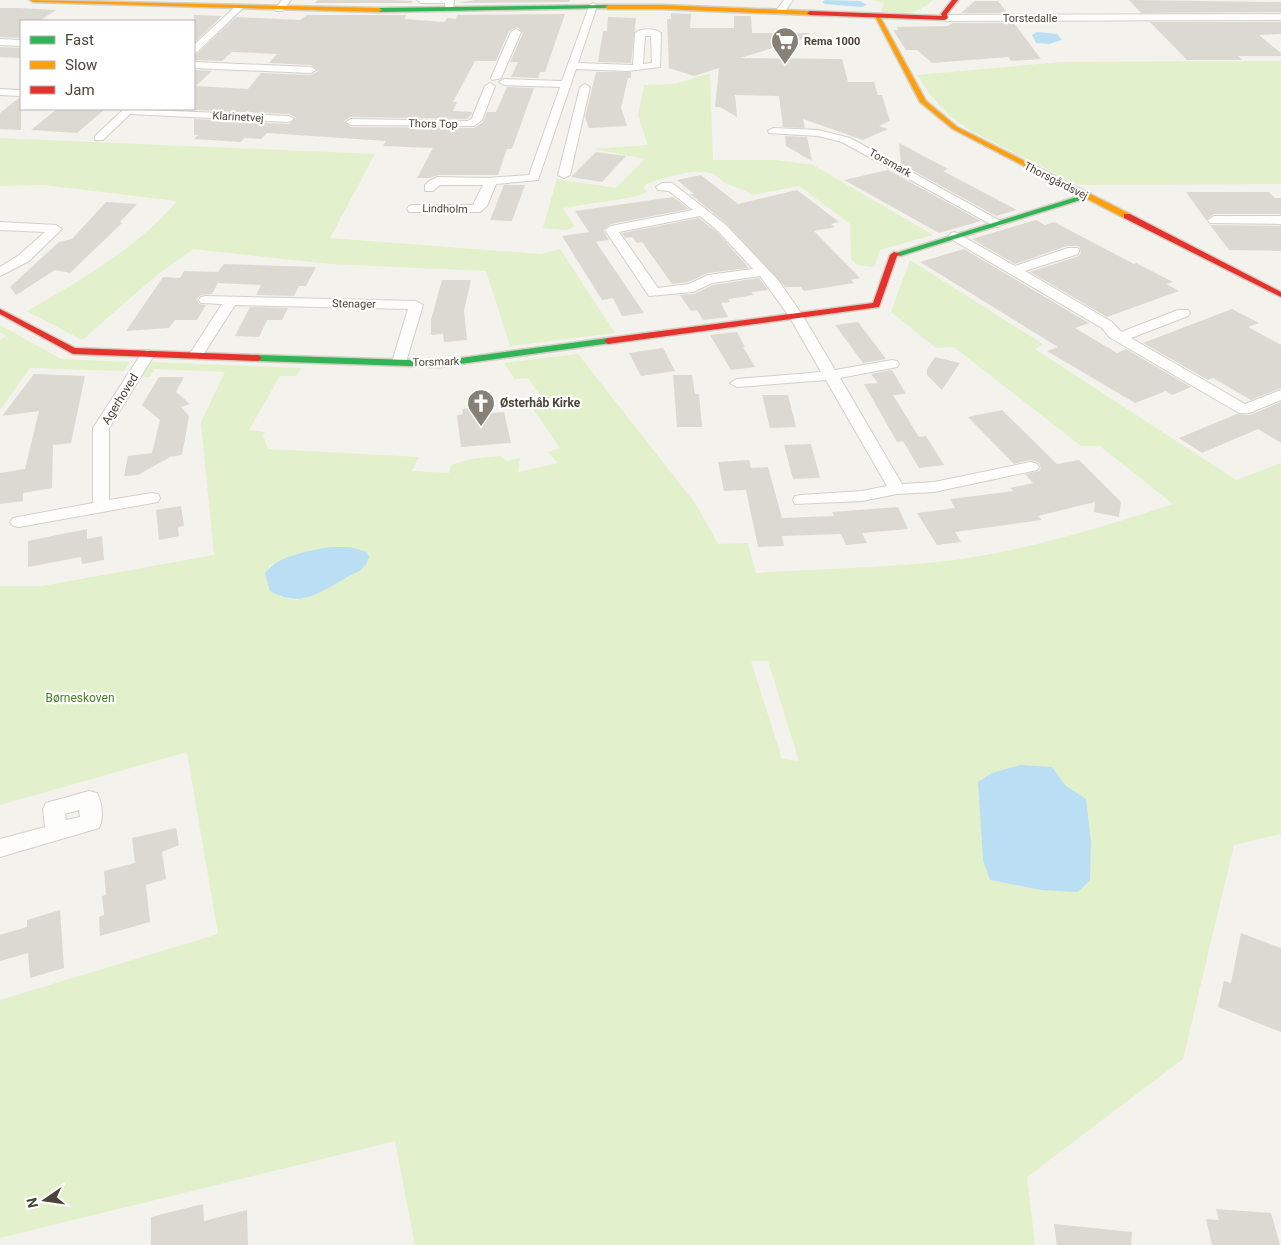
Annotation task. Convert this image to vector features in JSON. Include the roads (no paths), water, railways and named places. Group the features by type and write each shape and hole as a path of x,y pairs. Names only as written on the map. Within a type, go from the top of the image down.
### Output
{"street":[{"name":"Torstedalle","path":"33,0 147,2 239,8 283,4 449,9 552,4 593,6 662,3 877,17 1281,18"},
{"path":"421,0 450,0 449,9"},
{"path":"780,12 789,0"},
{"path":"945,18 944,14 955,0"},
{"name":"Lindholm","path":"564,175 554,158 549,134 593,6"},
{"path":"195,49 239,8"},
{"name":"Thorsgårdsvej","path":"877,17 915,90 923,102 940,117 968,136 1281,295"},
{"name":"Thors Top","path":"351,122 470,124 477,120 497,82 516,32"},
{"path":"573,66 638,67 657,66 658,34 652,32 640,33 638,67"},
{"path":"0,42 20,42"},
{"path":"639,52 658,52"},
{"path":"195,65 311,70"},
{"path":"497,82 567,84"},
{"name":"Lindholm","path":"429,188 438,181 490,182 496,180 532,179 554,158 572,135 585,87"},
{"path":"2,94 20,93"},
{"path":"562,98 582,99"},
{"name":"Klarinetvej","path":"99,138 129,110 289,119"},
{"name":"Torsmark","path":"772,131 818,133 846,140 998,223"},
{"path":"549,134 572,135"},
{"name":"Lindholm","path":"413,209 476,209 481,206 490,182"},
{"path":"662,187 672,187 722,228 763,272 796,316 897,489"},
{"name":"Torsmark","path":"0,311 73,351 448,363 876,305 894,255 1086,197"},
{"path":"702,212 611,230 654,293 693,288 708,279 763,272"},
{"path":"1214,220 1281,220"},
{"path":"0,226 56,229 24,258 0,272"},
{"path":"955,236 1107,325 1120,337 1244,410 1281,395"},
{"path":"1013,271 1073,251"},
{"name":"Stenager","path":"206,300 416,305 399,362"},
{"path":"196,355 231,301"},
{"path":"1120,337 1184,313"},
{"name":"Agerhoved","path":"101,507 101,428 148,354"},
{"path":"737,383 831,376 892,364"},
{"path":"801,500 862,496 897,489 962,482 1031,467"},
{"path":"19,522 152,498"},
{"path":"0,848 56,832"}],"water":[{"path":"825,0 860,1 867,5 861,7 825,4 822,2"},
{"path":"1037,32 1057,34 1062,40 1049,44 1036,43 1032,35"},
{"path":"331,547 350,547 367,552 369,557 367,563 361,570 327,589 306,598 283,597 270,591 265,574 270,568 285,558"},
{"path":"1020,765 1052,767 1066,786 1086,799 1091,842 1090,880 1078,892 1041,890 990,880 983,860 978,782 992,773"}],"place":[{"name":"Rema 1000","path":"785,65"},
{"name":"Østerhåb Kirke","path":"481,427"}],"park label":[{"name":"Børneskoven","path":"80,698"}]}
